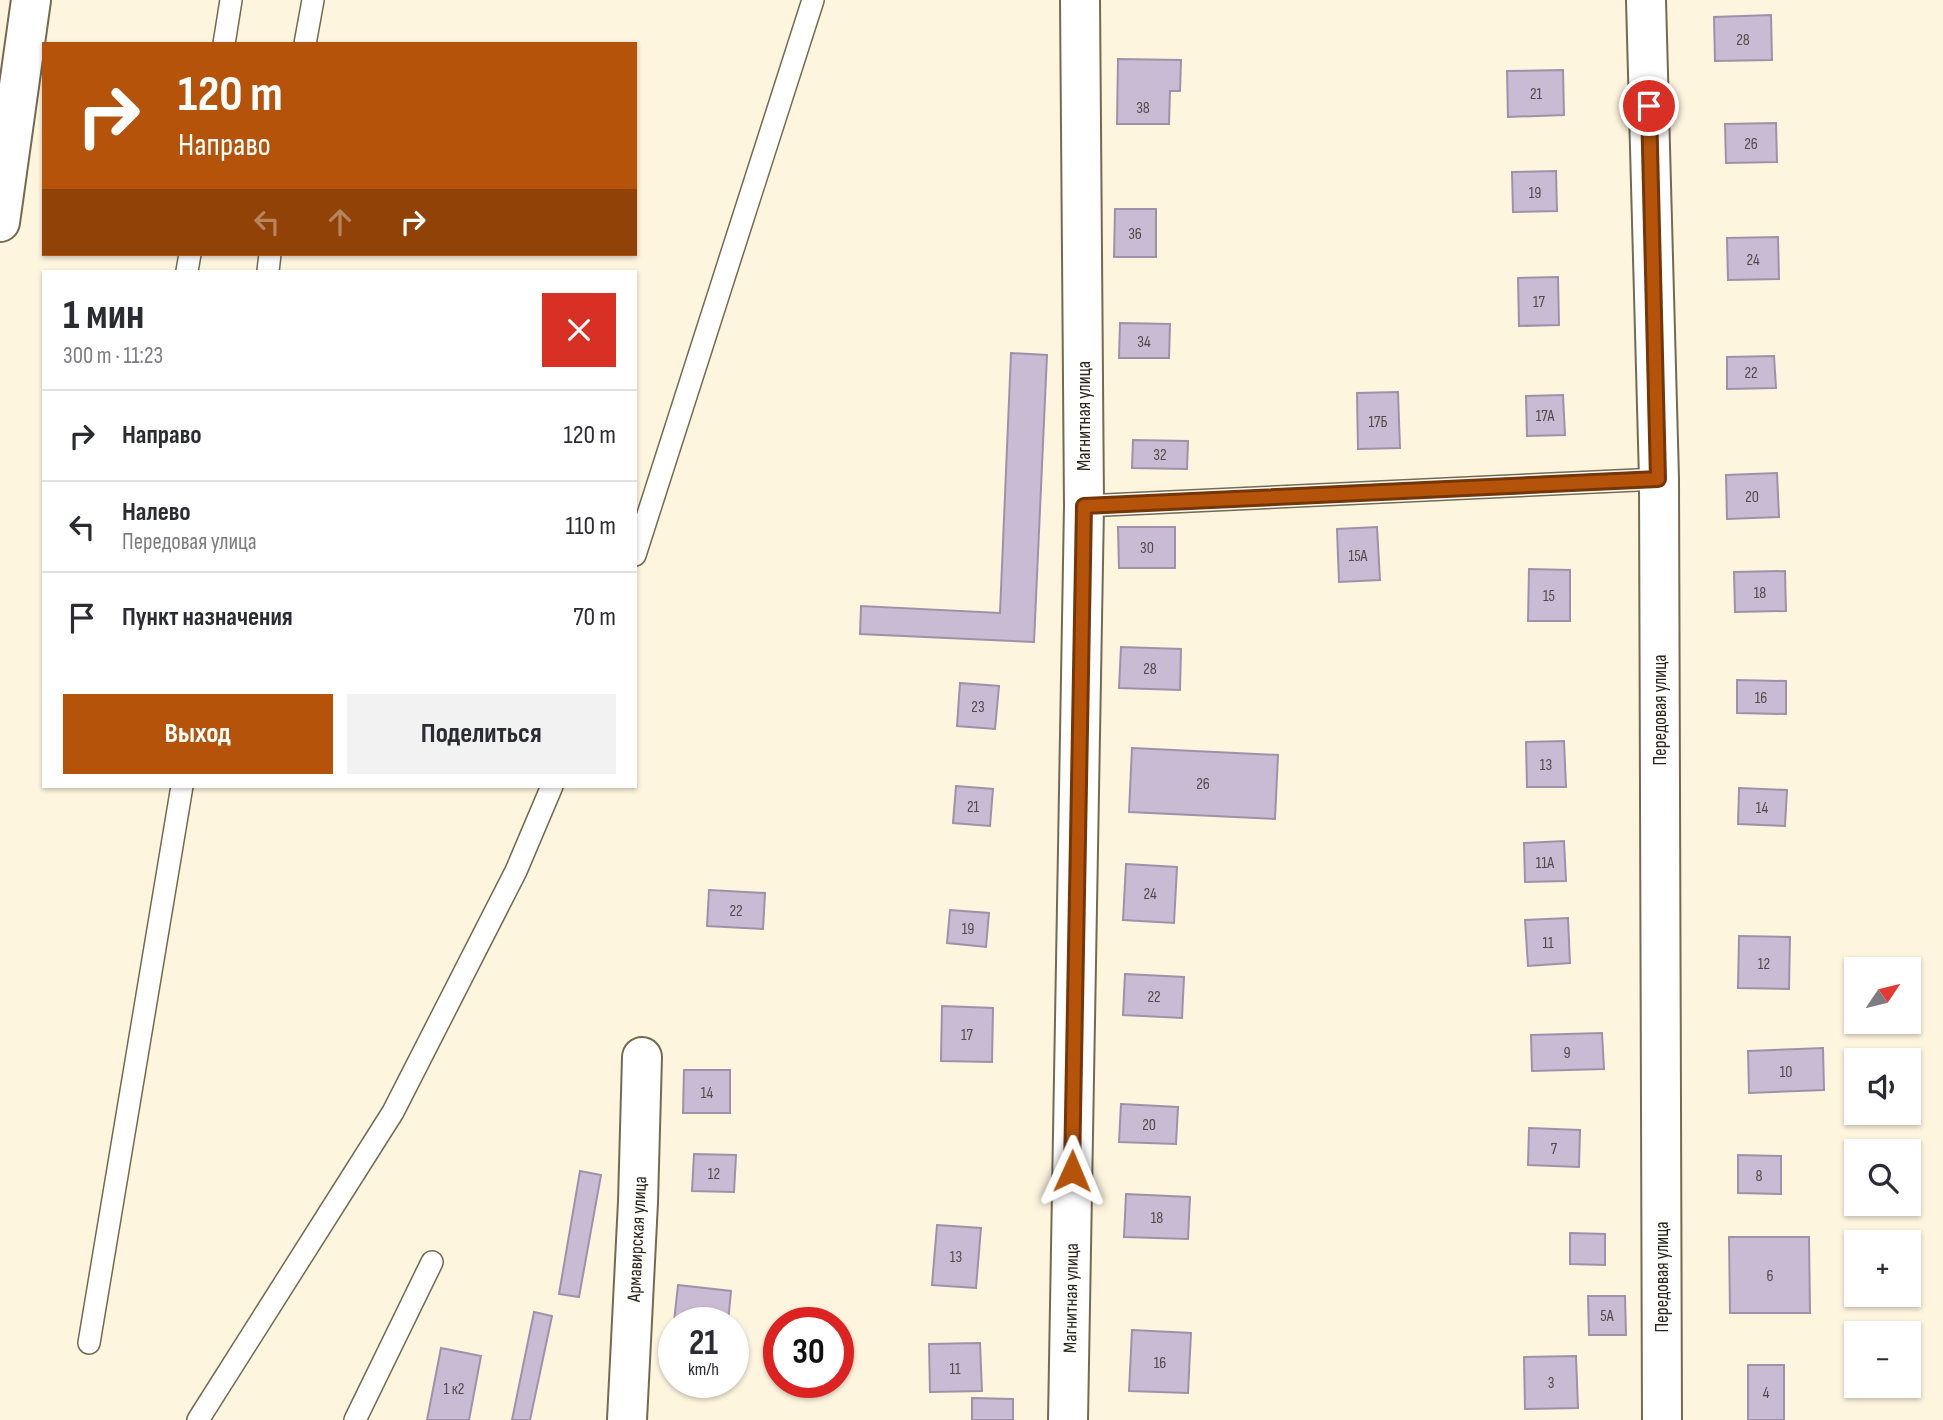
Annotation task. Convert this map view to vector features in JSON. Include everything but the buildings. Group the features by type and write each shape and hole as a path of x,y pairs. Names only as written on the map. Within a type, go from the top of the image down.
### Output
{"street":[{"path":"0,222 31,0"},
{"name":"Магнитная улица","path":"1068,1420 1084,506 1080,0"},
{"name":"Передовая улица","path":"1646,0 1658,479 1662,1420"},
{"name":"Армавирская улица","path":"627,1420 642,1057"}],"lane":[{"path":"224,42 231,0"},
{"path":"306,42 313,0"},
{"path":"637,549 813,0"},
{"path":"1084,506 1658,479"},
{"path":"89,1343 182,788"},
{"path":"198,1420 393,1112 516,871 551,788"},
{"path":"355,1420 432,1262"}],"route":[{"path":"1072,1171 1084,506 1658,479 1649,106"}]}
